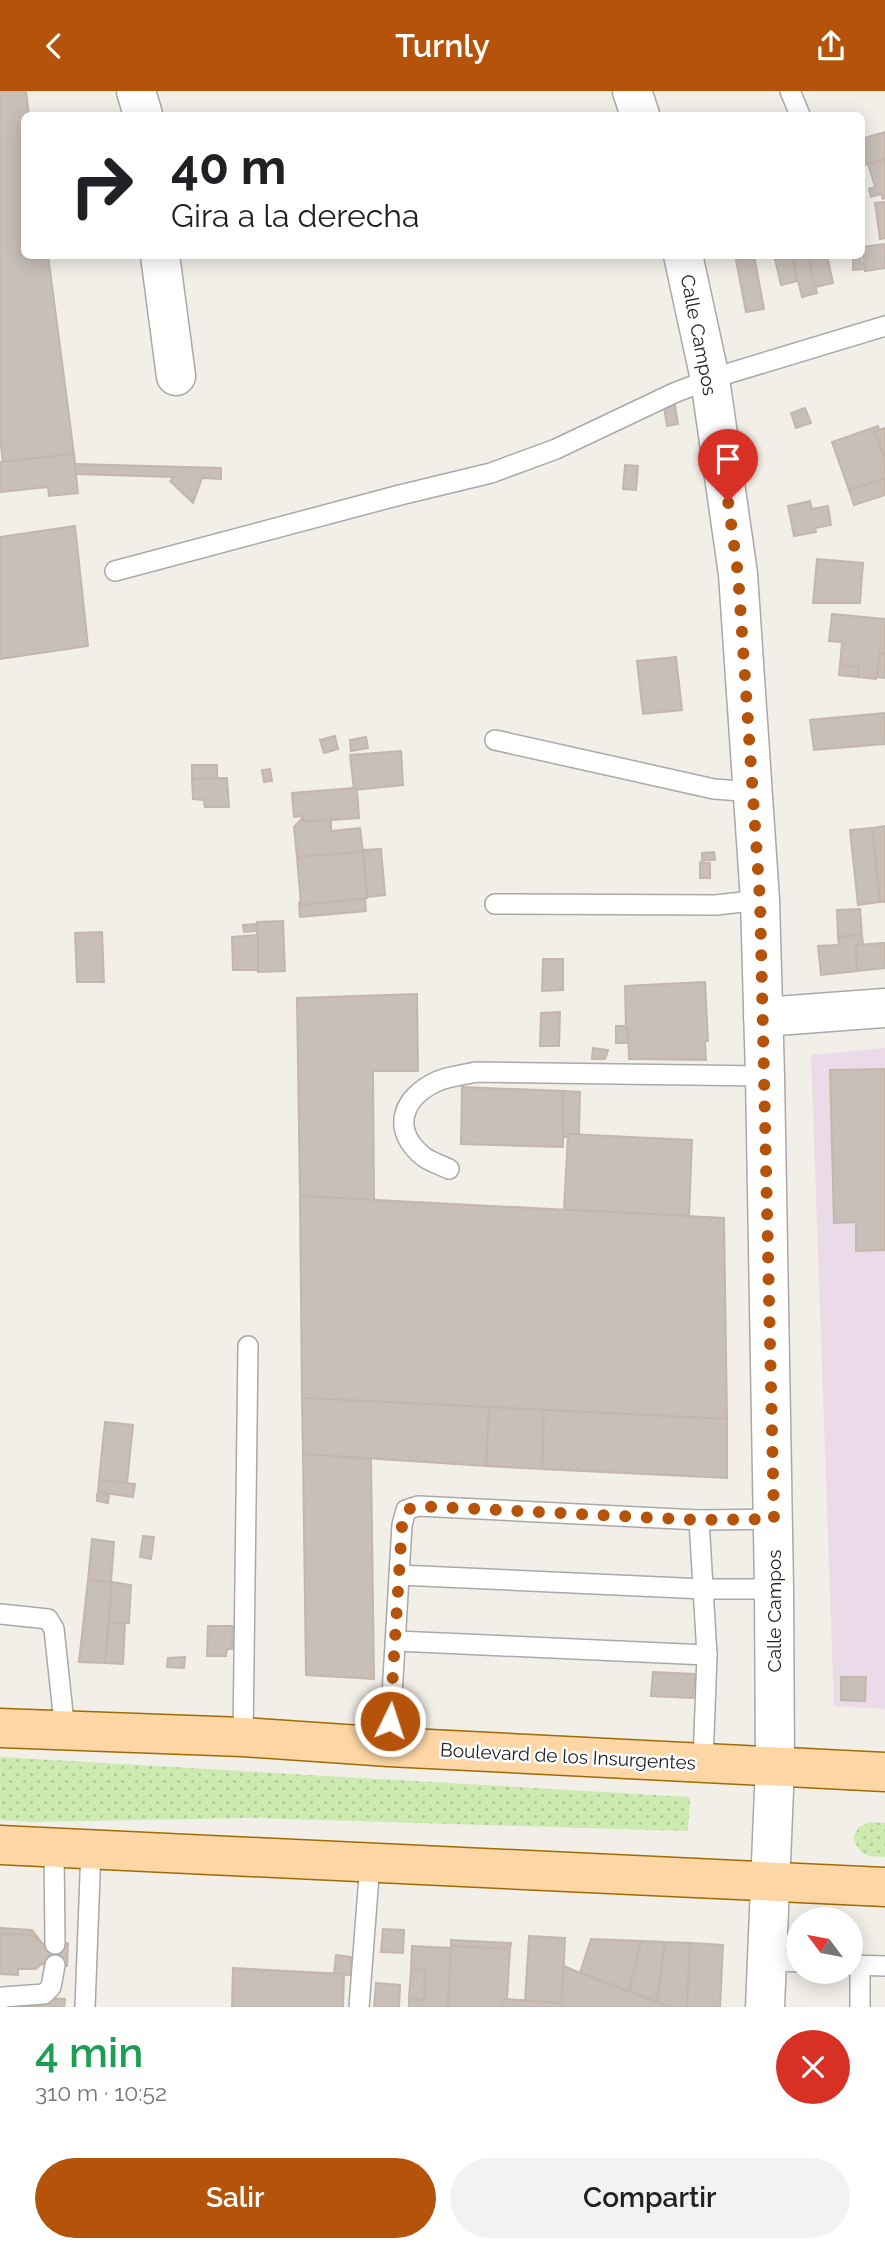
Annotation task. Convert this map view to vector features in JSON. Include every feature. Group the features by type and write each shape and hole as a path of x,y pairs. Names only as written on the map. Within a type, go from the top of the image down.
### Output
{"main road":[{"name":"Boulevard de los Insurgentes","path":"0,1728 243,1737 885,1772"},
{"path":"0,1845 885,1887"}],"street":[{"path":"136,91 142,112"},
{"path":"632,91 639,112"},
{"path":"161,259 176,376"},
{"name":"Calle Campos","path":"684,259 710,379 738,574 760,900 774,1519 775,1766 771,1882 783,1961 765,2007"},
{"path":"763,1017 885,1008"}],"lane":[{"path":"790,91 799,112"},
{"path":"115,571 491,473 556,449 674,393 710,379 885,326"},
{"path":"495,740 714,789 754,792"},
{"path":"495,904 716,905 760,900"},
{"path":"449,1169 425,1158 407,1139 403,1115 415,1096 439,1081 476,1072 765,1076"},
{"path":"243,1737 248,1346"},
{"path":"389,1747 402,1525 406,1510 418,1506 699,1520 774,1519"},
{"path":"699,1520 707,1655 703,1762"},
{"path":"399,1575 704,1589 774,1589"},
{"path":"0,1614 48,1619 54,1629 65,1732"},
{"path":"396,1640 707,1655"},
{"path":"55,1944 72,1848"},
{"path":"72,1848 85,2007"},
{"path":"359,2007 370,1863"},
{"path":"0,2000 3,1997 44,1994 51,1987 55,1965"},
{"path":"863,1965 885,1966"},
{"path":"857,1985 860,2007"}],"shaded area":[{"path":"885,1048 885,1709 834,1706 811,1055"}],"green space":[{"path":"0,1757 690,1797 688,1831 250,1818 29,1822 0,1820"},
{"path":"870,1822 885,1823 885,1857 864,1854 853,1837 859,1827"}],"building":[{"path":"0,91 26,91 29,112 21,112 21,259 49,259 74,454 3,462 0,440"},
{"path":"885,132 885,159 865,165 865,138"},
{"path":"885,159 885,198 883,199 881,194 871,197 869,189 875,187 868,164"},
{"path":"885,202 885,238 880,239 875,203"},
{"path":"885,244 885,268 865,271 865,247"},
{"path":"736,259 755,259 764,309 746,312"},
{"path":"775,259 793,259 797,281 781,285"},
{"path":"793,259 809,259 817,293 802,297"},
{"path":"809,259 828,259 833,283 815,287"},
{"path":"853,259 860,259 865,269 853,270"},
{"path":"675,405 678,424 667,426 664,407"},
{"path":"805,408 811,423 796,428 791,413"},
{"path":"878,426 879,430 875,431 885,460 885,478 849,490 832,442"},
{"path":"885,428 885,460 875,431"},
{"path":"74,454 78,493 49,496 48,487 0,492 0,462"},
{"path":"75,464 221,468 221,479 202,478 193,503 170,481 174,477 76,474"},
{"path":"625,465 638,466 636,490 623,489"},
{"path":"885,478 885,495 854,505 849,490"},
{"path":"810,501 812,509 828,506 831,525 815,528 816,532 794,536 788,506"},
{"path":"75,526 88,646 0,659 0,537"},
{"path":"817,559 863,563 860,603 813,603"},
{"path":"832,614 885,619 885,654 880,653 876,679 858,677 859,667 840,665 842,642 829,641"},
{"path":"880,653 885,654 885,678 877,677"},
{"path":"676,657 682,710 643,714 637,661"},
{"path":"840,665 859,667 858,677 839,675"},
{"path":"885,713 885,744 814,750 810,720"},
{"path":"335,736 338,749 324,753 320,740"},
{"path":"366,737 368,748 351,751 350,740"},
{"path":"401,751 403,785 354,790 350,755"},
{"path":"192,765 217,765 217,778 192,779"},
{"path":"270,769 272,781 264,782 262,770"},
{"path":"227,778 229,807 205,807 204,800 193,799 192,779"},
{"path":"357,789 359,818 303,822 303,816 294,817 292,793"},
{"path":"303,817 303,822 331,819 331,831 360,828 363,852 297,857 294,827"},
{"path":"885,826 885,902 880,902 872,828"},
{"path":"872,828 880,902 858,905 850,830"},
{"path":"381,849 385,895 367,897 363,850"},
{"path":"363,852 367,898 301,905 297,857"},
{"path":"714,852 715,860 702,860 702,853"},
{"path":"700,862 710,863 710,878 700,878"},
{"path":"365,899 366,911 300,917 299,902 301,905"},
{"path":"860,909 862,935 838,937 837,910"},
{"path":"283,921 285,971 258,972 257,922"},
{"path":"256,924 256,931 244,932 243,925"},
{"path":"102,932 104,982 77,982 75,933"},
{"path":"258,935 258,970 233,970 232,937"},
{"path":"862,935 863,944 856,945 857,971 821,975 818,946 839,945 838,937"},
{"path":"885,943 885,968 857,971 856,945"},
{"path":"543,959 563,959 563,990 542,991"},
{"path":"705,982 708,1041 705,1041 706,1060 629,1059 625,986"},
{"path":"417,994 418,1071 373,1071 374,1200 300,1196 297,998"},
{"path":"560,1012 559,1046 540,1046 541,1013"},
{"path":"616,1026 626,1026 628,1043 616,1043"},
{"path":"593,1048 608,1050 605,1059 592,1059"},
{"path":"885,1069 885,1250 856,1251 856,1222 834,1223 830,1070"},
{"path":"462,1087 563,1091 563,1147 461,1144"},
{"path":"563,1091 580,1092 579,1134 568,1134 568,1137 563,1137"},
{"path":"568,1134 692,1140 689,1216 564,1210"},
{"path":"300,1196 724,1218 727,1419 302,1398"},
{"path":"302,1398 489,1407 486,1466 303,1454"},
{"path":"489,1407 544,1410 542,1469 486,1466"},
{"path":"544,1410 727,1419 727,1478 542,1469"},
{"path":"105,1422 133,1425 127,1483 99,1480"},
{"path":"303,1454 371,1459 374,1679 306,1675"},
{"path":"99,1480 135,1484 133,1497 98,1492"},
{"path":"97,1494 109,1495 108,1503 97,1501"},
{"path":"143,1536 154,1537 151,1559 140,1557"},
{"path":"92,1539 114,1542 111,1582 88,1580"},
{"path":"88,1580 112,1582 105,1663 79,1662"},
{"path":"112,1582 131,1585 129,1623 109,1622"},
{"path":"109,1622 125,1623 123,1664 105,1663"},
{"path":"208,1626 233,1626 232,1649 227,1649 226,1656 207,1656"},
{"path":"185,1657 184,1668 167,1667 168,1658"},
{"path":"653,1672 695,1674 693,1698 651,1696"},
{"path":"841,1677 866,1677 865,1701 841,1700"},
{"path":"0,1928 32,1930 43,1944 32,1935 0,1934"},
{"path":"383,1929 404,1930 403,1953 381,1952"},
{"path":"0,1934 32,1935 43,1944 68,1943 67,1966 41,1964 36,1969 18,1969 18,1975 0,1974"},
{"path":"529,1936 565,1938 562,2003 525,2001"},
{"path":"591,1939 641,1941 629,1991 580,1973"},
{"path":"451,1940 511,1943 510,1949 451,1946"},
{"path":"641,1941 665,1942 657,2002 629,1991"},
{"path":"665,1942 690,1943 687,2007 670,2007 657,2002"},
{"path":"690,1943 723,1945 720,2007 687,2007"},
{"path":"412,1946 451,1948 448,2007 409,2007 409,1999 424,2000 425,1970 411,1969"},
{"path":"451,1946 510,1949 507,2000 503,1999 502,2007 448,2007"},
{"path":"336,1955 352,1957 350,1975 334,1974"},
{"path":"564,1966 580,1973 670,2007 561,2007"},
{"path":"233,1968 344,1974 343,2007 232,2007"},
{"path":"411,1969 425,1970 424,2000 409,1999"},
{"path":"376,1983 400,1985 399,2007 374,2007"},
{"path":"15,1997 65,1999 64,2007 15,2007"},
{"path":"503,1999 562,2003 561,2007 502,2007"}],"route":[{"path":"390,1721 402,1525 406,1510 418,1506 699,1520 774,1519 760,900 738,574 728,501"}]}
